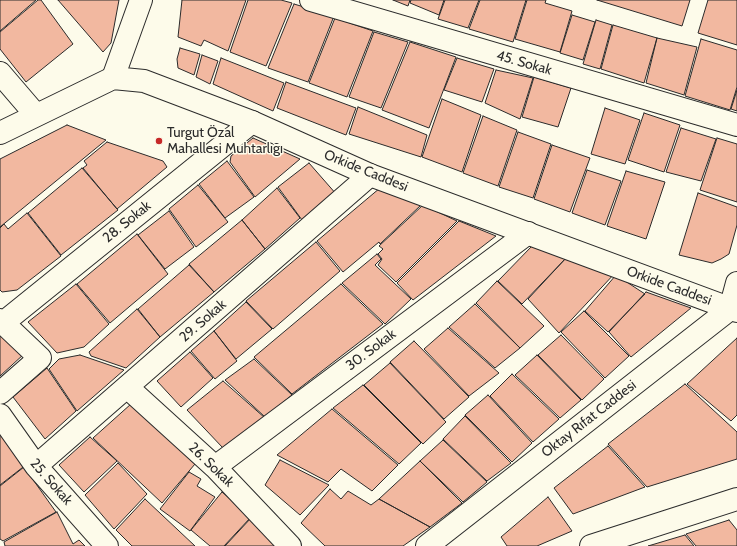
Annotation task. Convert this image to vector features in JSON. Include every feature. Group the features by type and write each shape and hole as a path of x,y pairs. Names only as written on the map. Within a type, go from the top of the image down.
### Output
{"street":[{"path":"0,133 113,78 141,0"},
{"name":"45. Sokak","path":"311,0 737,126"},
{"path":"0,73 36,115"},
{"name":"Orkide Caddesi","path":"113,78 144,81 252,122 370,174 734,310"},
{"name":"28. Sokak","path":"0,393 40,358 2,322 252,122"},
{"name":"29. Sokak","path":"36,466 370,174"},
{"name":"30. Sokak","path":"215,467 528,233"},
{"path":"734,310 737,283"},
{"name":"Oktay Rıfat Caddesi","path":"427,546 734,310"},
{"name":"26. Sokak","path":"127,388 215,467 290,546"},
{"name":"25. Sokak","path":"0,415 36,466 107,546"},
{"path":"602,544 737,498"}],"building":[{"path":"0,0 36,0 0,31"},
{"path":"38,0 41,0 73,44 26,82 0,49 0,32"},
{"path":"58,0 119,0 111,43 103,52"},
{"path":"182,0 246,0 228,51 204,40 201,46 178,37"},
{"path":"248,0 281,0 292,3 266,66 230,52"},
{"path":"393,0 410,0 408,6"},
{"path":"411,0 444,0 439,15 410,3"},
{"path":"445,0 479,0 468,28 438,19"},
{"path":"480,0 526,0 513,42 469,29"},
{"path":"527,0 546,0 545,3 572,11 560,52 515,39"},
{"path":"597,0 690,0 682,26"},
{"path":"708,0 737,0 737,45 698,33"},
{"path":"294,4 334,16 308,82 268,68"},
{"path":"572,15 595,22 583,60 560,53"},
{"path":"335,18 373,31 347,97 309,83"},
{"path":"596,20 612,25 600,69 583,64"},
{"path":"613,25 657,38 644,83 601,69"},
{"path":"374,32 408,42 381,108 349,97"},
{"path":"657,38 697,47 684,95 646,83"},
{"path":"701,39 737,50 737,87 730,110 685,96"},
{"path":"410,42 456,57 429,128 382,110"},
{"path":"180,48 200,54 194,75 178,68 177,59"},
{"path":"202,55 218,61 210,84 196,77"},
{"path":"221,58 284,83 273,111 213,84"},
{"path":"457,58 494,69 482,102 444,90"},
{"path":"496,70 533,78 520,119 485,103"},
{"path":"534,77 571,88 558,127 522,117"},
{"path":"286,82 356,108 346,135 277,108"},
{"path":"737,90 737,111 731,109"},
{"path":"442,99 481,115 462,172 422,157"},
{"path":"358,107 427,135 421,157 349,134"},
{"path":"605,108 640,120 625,164 591,154"},
{"path":"644,113 680,125 664,172 628,160"},
{"path":"483,116 517,130 498,186 463,173"},
{"path":"67,125 106,140 0,227 0,159"},
{"path":"681,128 716,139 701,181 666,172"},
{"path":"518,132 551,144 533,198 499,187"},
{"path":"253,138 300,159 255,197 230,162 231,156"},
{"path":"717,138 737,144 737,202 700,190"},
{"path":"107,142 163,161 167,167 117,209 83,168 87,165 84,161"},
{"path":"552,145 590,158 570,212 534,199"},
{"path":"227,161 254,197 225,218 199,184"},
{"path":"309,163 337,195 302,220 278,187"},
{"path":"82,168 118,210 61,255 28,213"},
{"path":"587,170 621,181 605,225 572,213"},
{"path":"626,171 665,182 646,239 607,226"},
{"path":"198,185 228,222 196,247 169,209"},
{"path":"277,188 300,218 265,249 242,220"},
{"path":"380,188 421,205 380,244 379,242 343,272 317,241"},
{"path":"698,193 737,207 737,225 729,254 712,263 679,255"},
{"path":"423,205 457,221 396,282 378,265 382,259 378,254 383,249 379,246"},
{"path":"169,211 194,247 165,269 138,235"},
{"path":"27,213 61,256 17,290 2,292 0,290 0,228 4,224 8,229"},
{"path":"242,220 265,249 214,292 189,264"},
{"path":"459,221 496,236 413,300 397,283"},
{"path":"137,234 168,274 110,323 77,284"},
{"path":"316,242 340,271 273,329 246,301"},
{"path":"533,245 567,257 522,304 498,281"},
{"path":"377,254 381,259 375,265 411,299 385,324 342,283"},
{"path":"567,257 616,272 559,333 528,299"},
{"path":"189,265 214,292 160,337 138,309"},
{"path":"616,275 645,294 608,332 585,311"},
{"path":"497,281 544,326 520,348 476,303"},
{"path":"76,284 109,324 84,347 57,353 28,322"},
{"path":"341,284 383,324 292,394 254,357"},
{"path":"646,292 691,308 631,357 609,332"},
{"path":"246,302 272,329 236,359 214,331"},
{"path":"475,304 520,348 495,368 449,327"},
{"path":"137,309 160,337 126,368 91,356 89,352"},
{"path":"584,311 629,356 605,378 561,332"},
{"path":"448,328 499,373 469,396 424,349"},
{"path":"0,329 24,354 0,376"},
{"path":"214,331 237,361 215,379 191,351"},
{"path":"561,335 604,379 582,400 538,355"},
{"path":"737,338 737,415 731,421 687,384"},
{"path":"414,341 469,397 444,419 390,362"},
{"path":"190,352 213,378 181,407 157,381"},
{"path":"80,355 124,370 77,411 49,369 59,359"},
{"path":"537,355 581,400 560,418 515,375"},
{"path":"254,359 292,395 265,417 225,380"},
{"path":"390,363 446,422 423,444 364,385"},
{"path":"47,368 76,411 45,439 13,397"},
{"path":"512,374 559,419 533,442 490,396"},
{"path":"223,381 265,418 223,448 187,410"},
{"path":"685,384 737,432 737,459 647,487 608,444"},
{"path":"363,385 421,443 399,464 333,408"},
{"path":"488,395 532,443 512,462 465,415"},
{"path":"131,404 195,464 162,503 93,438"},
{"path":"332,409 398,465 372,491 341,469 328,482 277,455"},
{"path":"465,416 511,463 487,481 443,439"},
{"path":"0,428 27,464 0,485"},
{"path":"90,437 117,461 84,492 59,465"},
{"path":"443,440 487,482 463,502 420,461"},
{"path":"608,446 645,487 573,514 554,488"},
{"path":"280,460 329,485 300,515 265,485"},
{"path":"420,461 462,503 430,527 379,499"},
{"path":"118,463 147,494 114,529 85,495"},
{"path":"24,467 56,512 3,541 0,539 0,486"},
{"path":"189,472 201,479 197,486 215,497 190,531 160,509"},
{"path":"330,489 341,499 348,491 371,505 379,499 430,527 403,546 325,546 301,523"},
{"path":"222,492 251,517 224,546 210,546 191,530"},
{"path":"548,497 572,531 537,546 507,546 501,537"},
{"path":"145,499 195,546 132,546 116,530"},
{"path":"57,512 73,544 79,540 85,546 5,546 4,542"},
{"path":"251,518 275,546 225,546"},
{"path":"729,520 737,530 737,546 696,546 686,534"},
{"path":"685,535 694,546 648,546"}],"place":[{"name":"Turgut Özal Mahallesi Muhtarlığı","path":"159,141"}]}
